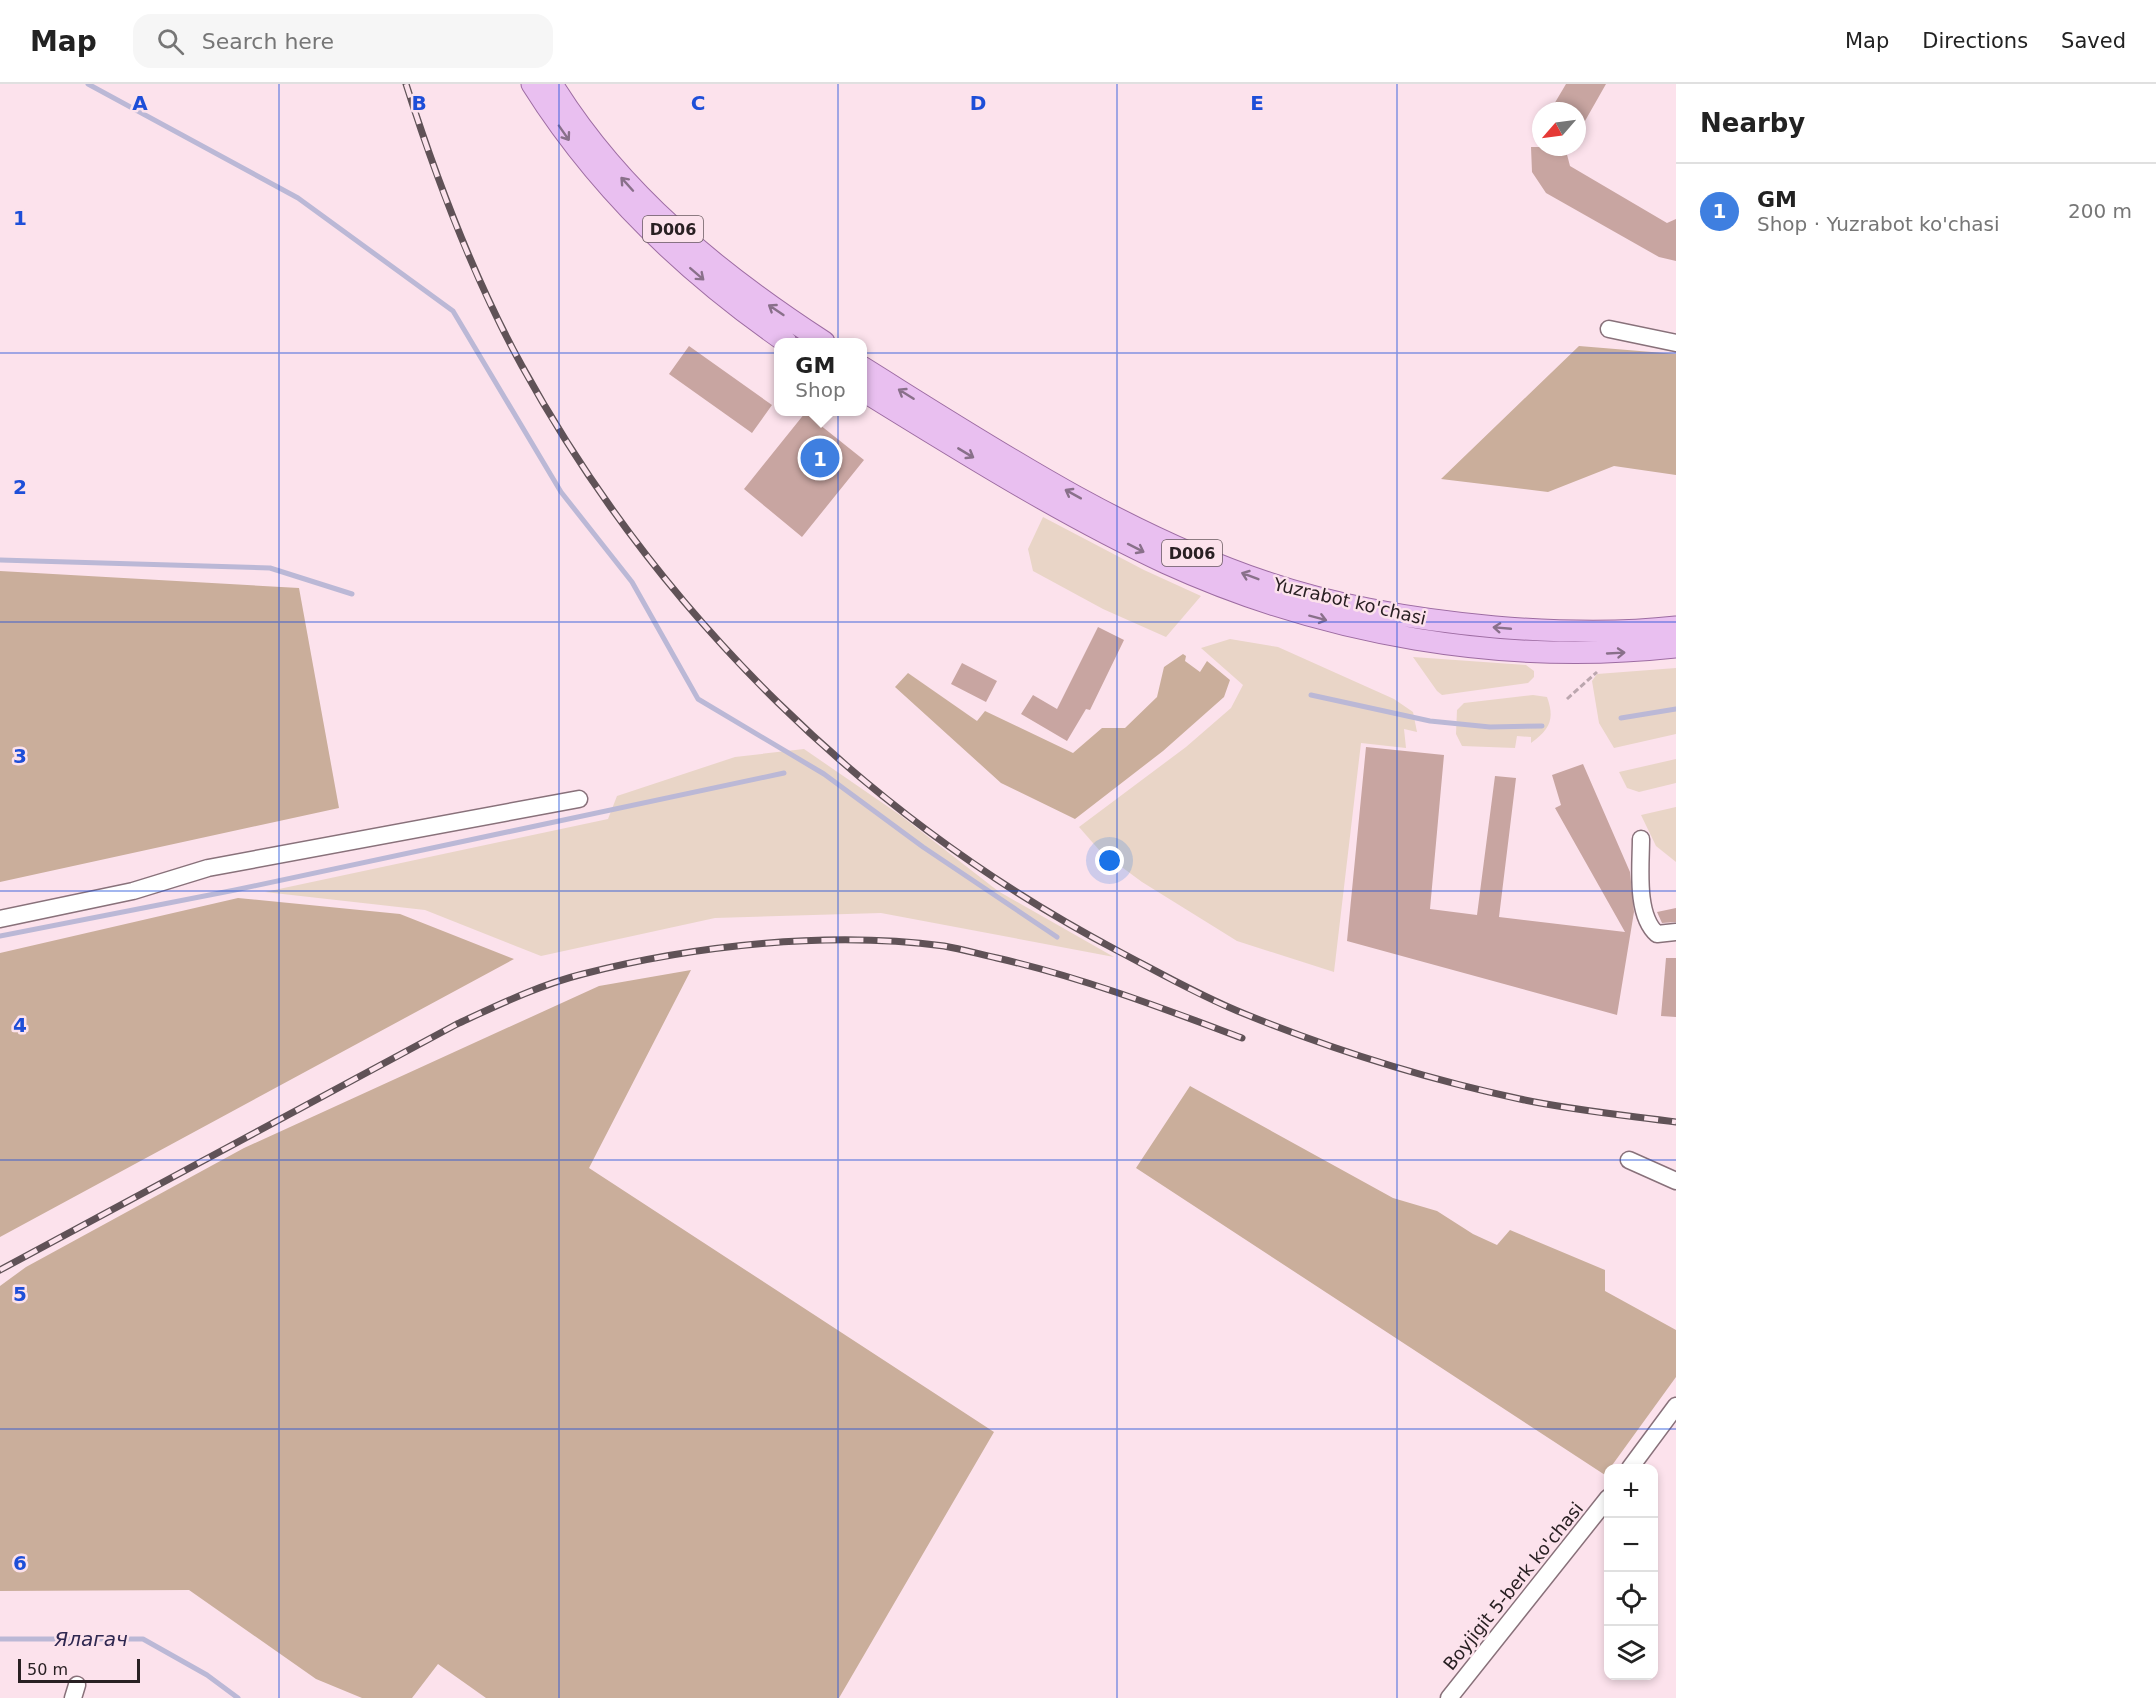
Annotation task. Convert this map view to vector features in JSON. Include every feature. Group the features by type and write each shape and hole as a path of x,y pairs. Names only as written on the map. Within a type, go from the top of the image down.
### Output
{"main road":[{"name":"D006","path":"532,84 569,140 625,207 699,276 781,338"},
{"name":"D006","path":"552,84 608,162 657,214 731,278 818,338"},
{"name":"Yuzrabot ko'chasi","path":"867,370 1086,501 1169,543 1254,578 1316,597 1425,619 1560,632 1610,632 1676,627"},
{"name":"Yuzrabot ko'chasi","path":"867,393 1077,518 1144,553 1224,587 1299,613 1359,628 1449,644 1558,653 1624,652 1676,647"},
{"path":"1558,653 1560,632"}],"street":[{"path":"1609,329 1676,343"},
{"path":"0,919 133,891 208,868 579,799"},
{"path":"1641,839 1641,897 1648,922 1657,934 1676,932"},
{"path":"1629,1160 1676,1181"},
{"path":"1633,1464 1676,1406"},
{"name":"Boyjigit 5-berk ko'chasi","path":"1449,1698 1604,1503"}],"path":[{"path":"1567,699 1582,688 1595,672 1605,670"}],"shaded area":[{"path":"1579,346 1676,354 1676,475 1614,466 1548,492 1441,479"},
{"path":"1043,517 1144,570 1201,596 1166,637 1103,609 1033,571 1028,549"},
{"path":"0,571 299,588 339,808 0,882"},
{"path":"1230,639 1278,647 1394,699 1413,712 1417,732 1404,729 1406,748 1361,743 1334,972 1237,941 1142,882 1100,851 1079,827 1186,747 1231,708 1243,685 1201,648"},
{"path":"1183,654 1186,656 1185,661 1200,672 1207,661 1230,680 1224,697 1163,751 1075,819 1001,783 895,687 908,673 977,721 985,711 1073,753 1102,728 1125,728 1157,697 1164,667"},
{"path":"1413,657 1526,665 1534,671 1534,677 1528,683 1442,695"},
{"path":"1676,668 1676,734 1614,748 1599,723 1592,681 1597,674"},
{"path":"1533,695 1547,697 1551,712 1547,728 1531,743 1531,737 1517,736 1515,748 1462,746 1456,734 1457,710 1464,703"},
{"path":"804,749 900,815 998,891 1114,957 881,913 715,918 541,956 425,910 265,892 608,819 617,796 735,757"},
{"path":"1676,759 1676,783 1639,792 1627,788 1619,772"},
{"path":"1676,807 1676,862 1656,846 1641,815"},
{"path":"238,898 400,914 514,959 0,1237 0,953"},
{"path":"691,970 589,1168 994,1432 839,1698 486,1698 438,1664 412,1698 362,1698 316,1679 189,1590 0,1591 0,1286 26,1267 244,1148 599,986"},
{"path":"1190,1086 1393,1198 1437,1211 1473,1234 1497,1245 1510,1230 1605,1270 1605,1291 1676,1330 1676,1377 1613,1464 1604,1464 1604,1474 1136,1168"}],"building":[{"path":"1566,84 1606,84 1586,119 1586,102 1555,102"},
{"path":"1531,147 1532,156 1567,156 1570,166 1667,223 1676,219 1676,261 1659,257 1546,193 1532,172"},
{"path":"689,346 772,405 752,433 669,374"},
{"path":"803,416 809,416 864,460 802,537 744,489"},
{"path":"1098,627 1124,640 1090,710 1086,709 1067,741 1021,714 1033,695 1057,709"},
{"path":"962,663 997,681 986,702 951,684"},
{"path":"1366,747 1444,755 1430,909 1477,915 1495,776 1516,778 1499,917 1625,932 1555,808 1561,805 1552,775 1583,764 1630,872 1634,912 1617,1015 1347,941"},
{"path":"1676,908 1676,922 1662,923 1657,912"},
{"path":"1666,958 1676,958 1676,1017 1661,1016"}],"waterway":[{"path":"88,84 298,198 453,311 561,492 632,582 698,699 824,774 923,847 1057,937"},
{"path":"0,560 270,568 352,594"},
{"path":"1311,695 1430,721 1490,727 1542,726"},
{"path":"1621,718 1676,709"},
{"path":"0,936 235,890 784,773"},
{"name":"Ялагач","path":"0,1639 143,1639 207,1675 238,1698"}],"railway":[{"path":"406,84 443,192 488,298 522,366 577,457 638,544 705,626 778,703 857,774 940,840 1028,899 1120,952 1229,1007 1346,1051 1450,1082 1539,1103 1676,1122"},
{"path":"0,1270 457,1024 551,984 583,974 670,955 716,948 809,941 855,940 944,946 1028,966 1090,984 1242,1038"}],"place":[{"name":"GM","path":"820,458"}]}
